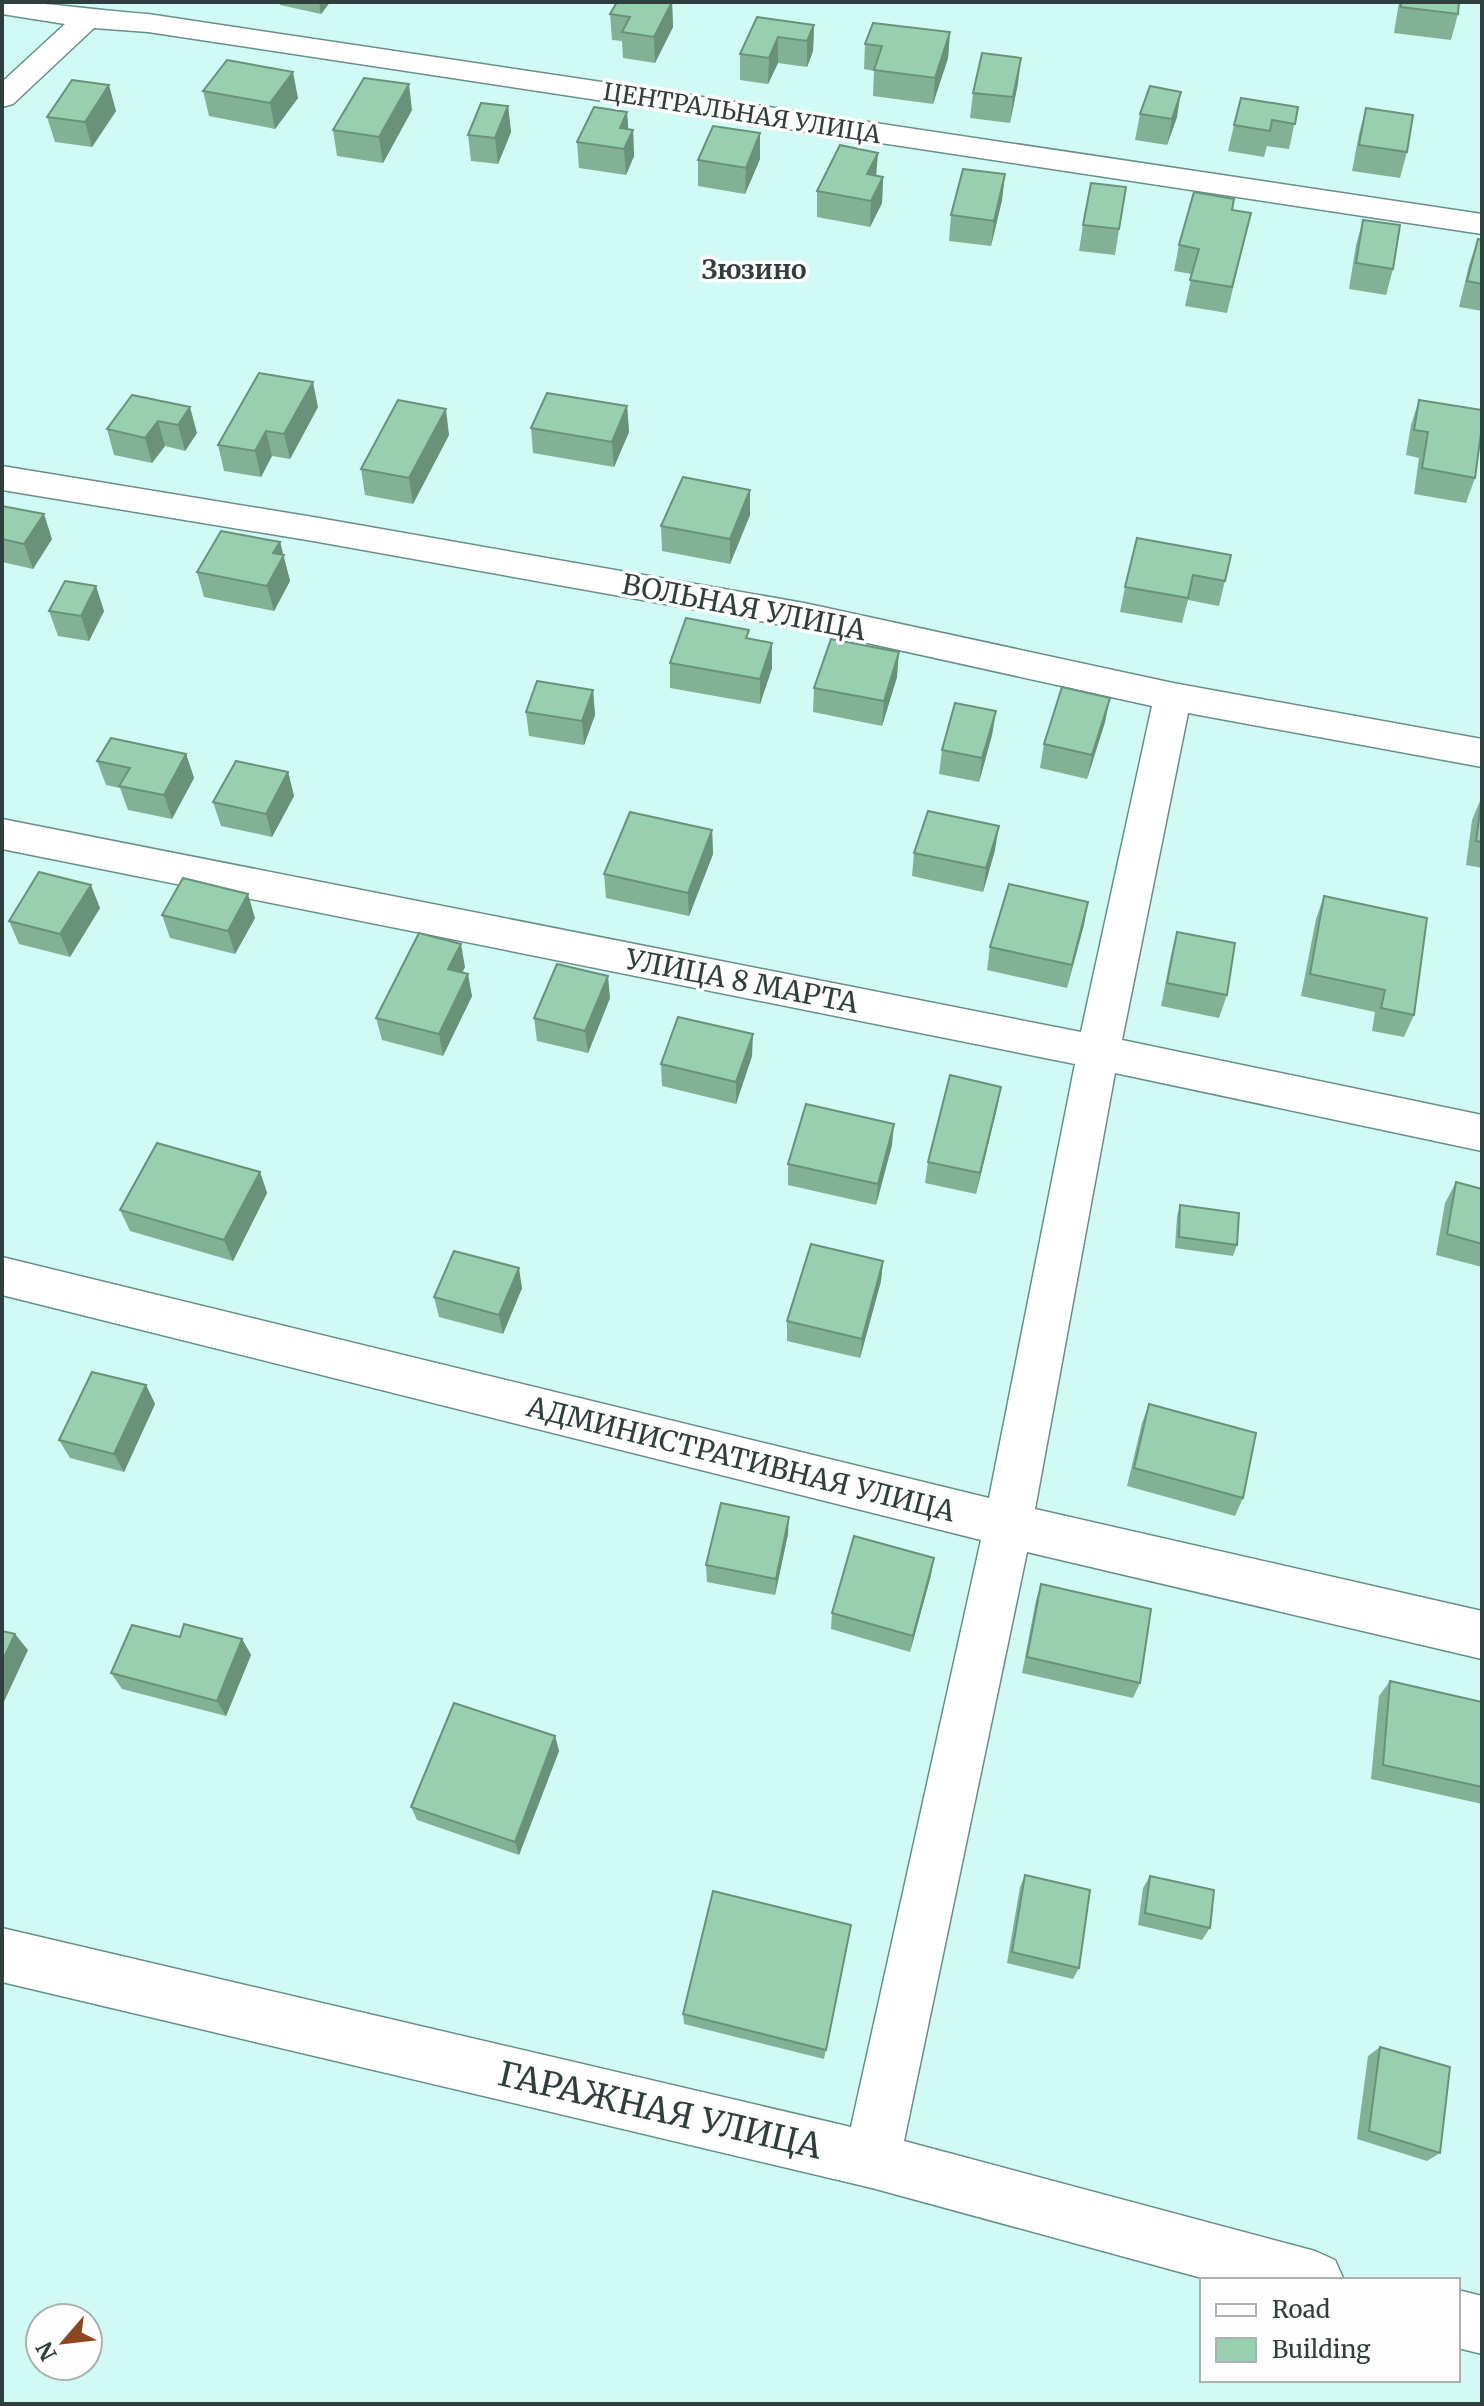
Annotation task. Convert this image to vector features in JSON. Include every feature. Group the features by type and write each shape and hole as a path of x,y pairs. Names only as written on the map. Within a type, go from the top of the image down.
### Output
{"street":[{"name":"ЦЕНТРАЛЬНАЯ УЛИЦА","path":"2,5 87,19 136,11 1482,224"},
{"path":"2,98 87,19"},
{"name":"ВОЛЬНАЯ УЛИЦА","path":"2,478 804,616 1173,697 1482,753"},
{"path":"872,2160 1008,1525 1098,1052 1173,697"},
{"name":"УЛИЦА 8 МАРТА","path":"2,834 1098,1052 1482,1133"},
{"name":"АДМИНИСТРАТИВНАЯ УЛИЦА","path":"2,1276 1008,1525 1482,1635"},
{"name":"ГАРАЖНАЯ УЛИЦА","path":"2,1955 872,2160 1308,2278"},
{"path":"1460,2320 1482,2325"}],"building":[{"path":"617,2 672,2 654,37 622,32 630,17 610,14"},
{"path":"1401,2 1459,2 1458,14 1401,7"},
{"path":"757,17 814,25 807,41 778,37 769,58 740,54"},
{"path":"873,23 950,32 935,78 874,70 882,46 865,44"},
{"path":"982,53 1021,58 1013,97 973,93"},
{"path":"227,60 293,72 270,103 203,91"},
{"path":"364,78 409,84 379,137 333,130"},
{"path":"72,80 109,85 85,122 47,117"},
{"path":"1150,86 1181,92 1172,119 1140,114"},
{"path":"1241,98 1298,107 1295,124 1272,120 1270,131 1234,125"},
{"path":"481,103 508,106 495,138 468,135"},
{"path":"594,107 627,112 620,128 633,130 624,149 577,142"},
{"path":"1366,108 1413,115 1407,152 1359,145"},
{"path":"713,126 760,133 746,168 698,160"},
{"path":"840,145 878,153 867,174 883,177 871,201 817,191"},
{"path":"963,169 1005,174 994,221 951,215"},
{"path":"1091,183 1126,187 1119,229 1083,225"},
{"path":"1194,192 1234,199 1232,210 1251,213 1232,287 1190,280 1199,249 1179,245"},
{"path":"1363,220 1400,225 1393,269 1356,263"},
{"path":"1478,239 1482,240 1482,284 1467,281"},
{"path":"259,373 313,382 284,434 266,431 255,451 218,445"},
{"path":"547,393 627,406 612,442 531,428"},
{"path":"132,395 190,407 178,425 158,421 145,438 107,429"},
{"path":"398,400 446,409 409,478 361,469"},
{"path":"1419,400 1482,410 1475,478 1422,468 1428,432 1414,430"},
{"path":"683,477 750,490 730,539 661,526"},
{"path":"2,506 44,514 24,544 2,539"},
{"path":"221,531 280,542 273,553 284,555 267,586 197,572"},
{"path":"1137,538 1231,555 1225,581 1193,575 1188,598 1125,587"},
{"path":"65,581 96,586 81,616 49,611"},
{"path":"686,618 749,630 746,638 772,643 760,679 670,663"},
{"path":"831,639 899,652 884,701 814,688"},
{"path":"537,681 593,690 582,721 526,712"},
{"path":"1062,687 1110,698 1092,755 1044,744"},
{"path":"955,703 996,711 982,758 942,750"},
{"path":"111,738 186,754 164,795 119,786 130,768 97,761"},
{"path":"236,761 288,772 266,814 213,802"},
{"path":"1482,796 1482,842 1476,841"},
{"path":"928,811 999,826 986,868 914,853"},
{"path":"630,812 712,830 688,893 604,874"},
{"path":"39,872 91,885 60,934 9,921"},
{"path":"183,878 248,894 228,931 162,915"},
{"path":"1009,884 1088,902 1072,965 990,947"},
{"path":"1324,896 1427,918 1414,1015 1381,1008 1385,990 1310,974"},
{"path":"1177,932 1235,943 1227,995 1167,983"},
{"path":"419,933 461,944 448,969 468,974 439,1034 376,1018"},
{"path":"557,964 608,976 585,1031 534,1018"},
{"path":"678,1017 753,1034 736,1082 661,1064"},
{"path":"950,1075 1001,1087 980,1173 928,1162"},
{"path":"806,1104 894,1124 878,1184 788,1164"},
{"path":"157,1143 260,1172 224,1240 120,1210"},
{"path":"1456,1182 1482,1189 1482,1244 1447,1234"},
{"path":"1180,1205 1239,1213 1237,1245 1179,1237"},
{"path":"811,1244 883,1261 862,1339 787,1321"},
{"path":"454,1251 519,1268 499,1315 434,1297"},
{"path":"92,1372 146,1385 114,1454 59,1440"},
{"path":"1149,1404 1256,1433 1243,1498 1134,1468"},
{"path":"721,1503 789,1517 776,1579 706,1565"},
{"path":"854,1536 934,1558 913,1636 832,1613"},
{"path":"1041,1584 1151,1609 1140,1683 1027,1657"},
{"path":"184,1624 242,1639 217,1701 111,1673 132,1625 180,1637"},
{"path":"2,1631 15,1634 2,1662"},
{"path":"1390,1681 1482,1702 1482,1787 1383,1765"},
{"path":"454,1703 555,1736 515,1842 411,1807"},
{"path":"1025,1875 1090,1890 1079,1968 1012,1952"},
{"path":"1150,1876 1214,1890 1210,1928 1145,1913"},
{"path":"713,1891 851,1925 826,2050 683,2014"},
{"path":"1380,2047 1450,2067 1440,2153 1369,2131"}],"district":[{"name":"Зюзино","path":"754,269"}]}
